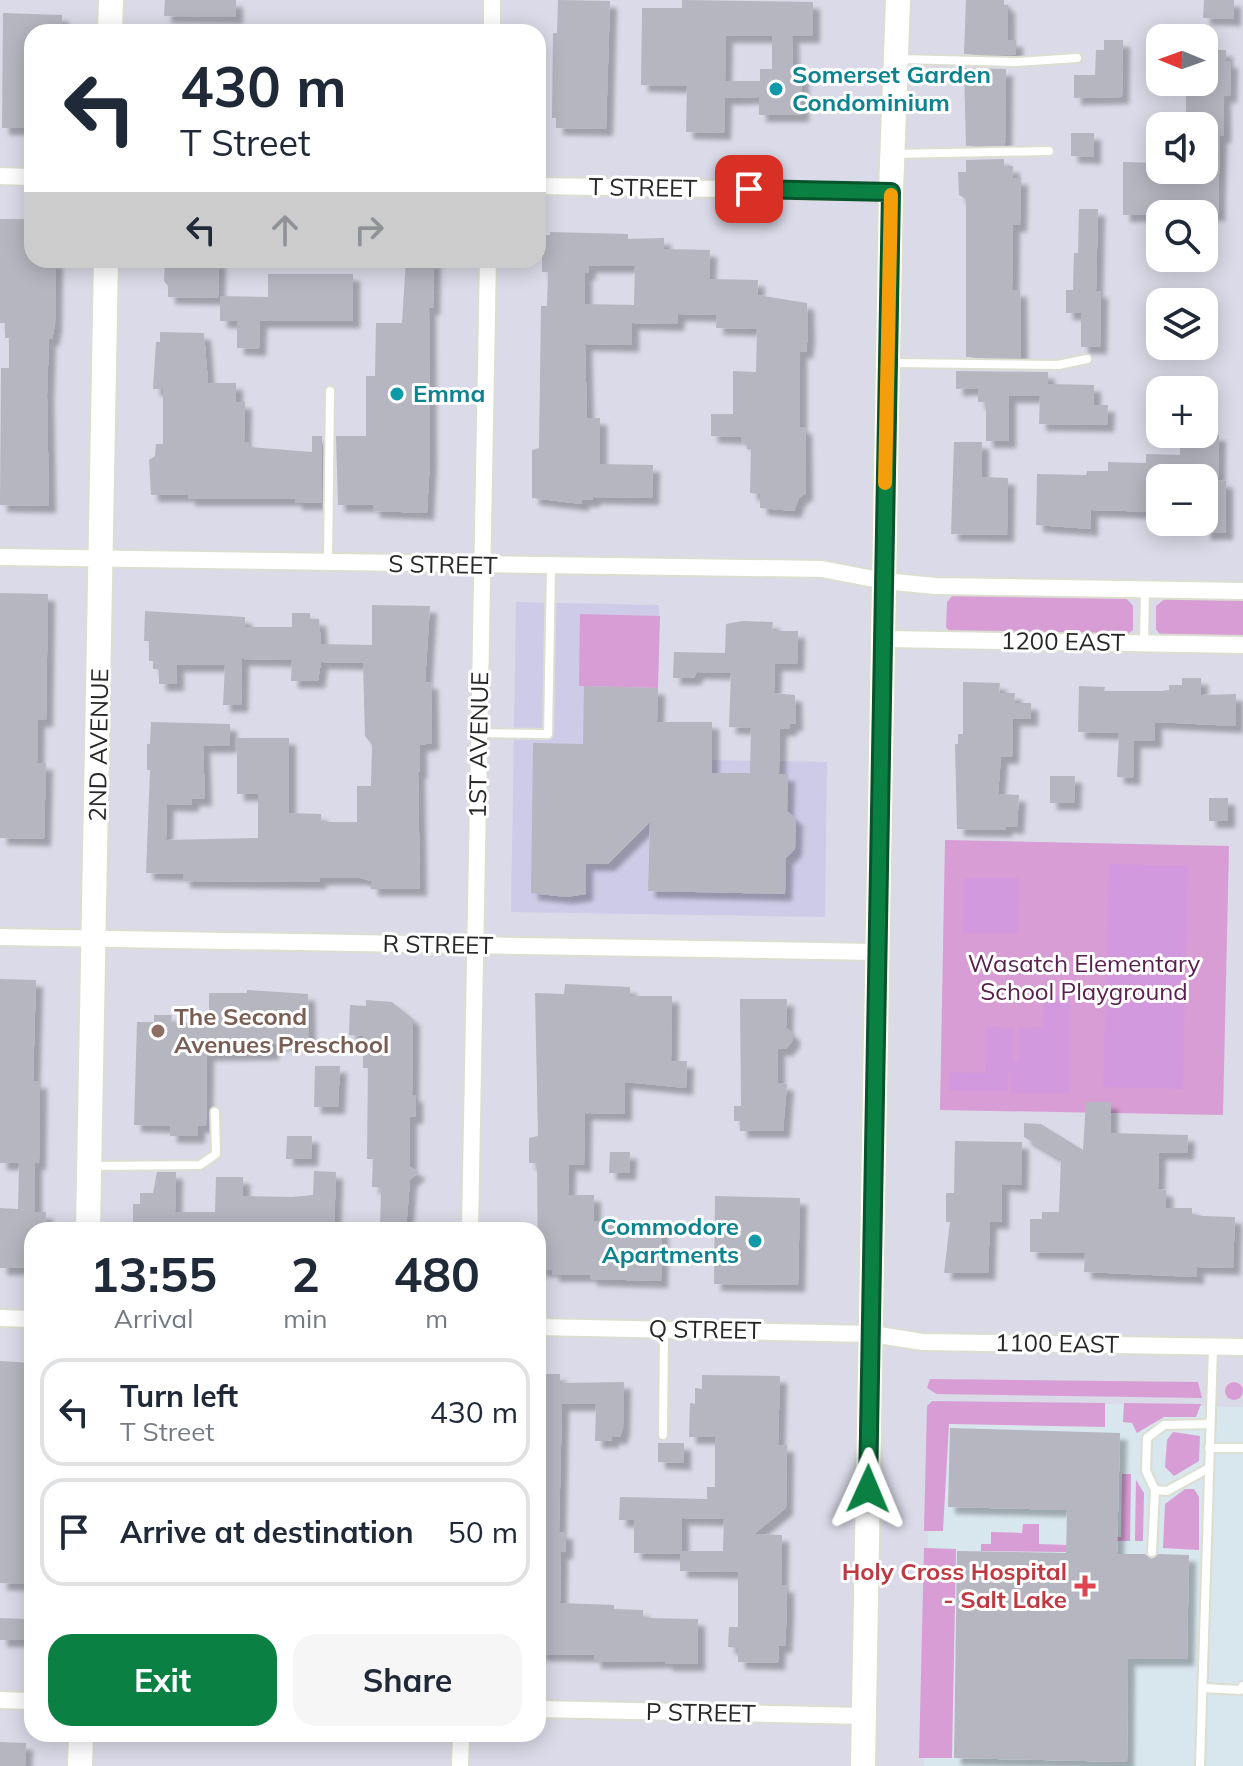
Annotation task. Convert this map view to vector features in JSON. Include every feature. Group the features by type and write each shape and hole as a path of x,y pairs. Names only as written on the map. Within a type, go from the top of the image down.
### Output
{"main road":[{"path":"110,24 111,0"},
{"path":"863,1766 891,192 898,0"},
{"name":"2ND AVENUE","path":"88,1222 103,559 106,268"},
{"path":"80,1766 81,1742"}],"street":[{"path":"492,0 492,24"},
{"path":"0,176 24,177"},
{"name":"T STREET","path":"546,186 891,192"},
{"name":"1ST AVENUE","path":"470,1222 488,268"},
{"name":"S STREET","path":"0,557 822,569 884,581"},
{"path":"884,581 935,586 1243,591"},
{"name":"1200 EAST","path":"884,639 1243,645"},
{"name":"R STREET","path":"0,937 877,952"},
{"path":"0,1318 24,1319"},
{"name":"Q STREET","path":"546,1327 872,1334"},
{"name":"1100 EAST","path":"872,1334 923,1342 1243,1347"},
{"path":"0,1700 24,1701"},
{"name":"P STREET","path":"546,1709 864,1716"},
{"path":"460,1766 461,1742"}],"lane":[{"path":"895,58 1016,62 1077,58"},
{"path":"892,154 1049,151"},
{"path":"888,363 1058,365 1087,359"},
{"path":"328,563 330,391"},
{"path":"479,733 548,734 551,567"},
{"path":"1144,643 1145,589"},
{"path":"90,1166 200,1165 216,1154 215,1112"},
{"path":"663,1435 664,1329"},
{"path":"1200,1766 1213,1347"},
{"path":"1152,1552 1155,1490 1146,1471 1147,1438 1164,1425 1210,1424"},
{"path":"1209,1448 1243,1448"},
{"path":"1155,1490 1167,1491 1209,1468"},
{"path":"1203,1688 1240,1690 1243,1686"}],"shaded area":[{"path":"516,602 659,605 657,759 827,762 825,917 511,912"},
{"path":"1109,864 1188,866 1183,1089 1103,1087"},
{"path":"964,878 1019,878 1018,933 963,933"},
{"path":"1044,995 1070,996 1069,1093 1011,1093 1009,1060 1008,1091 949,1091 949,1072 985,1073 986,1027 1014,1028 1014,1060 1018,1060 1019,1028 1043,1027"},
{"name":"Holy Cross Hospital - Salt Lake","path":"930,1400 1243,1407 1243,1766 924,1766"}],"green space":[{"path":"953,595 1126,598 1133,606 1133,630 1124,637 952,634 946,627 947,602"},
{"path":"1166,598 1243,600 1243,639 1163,638 1156,629 1156,606"},
{"path":"580,614 660,616 658,688 579,686"},
{"name":"Wasatch Elementary School Playground","path":"945,840 1229,846 1223,1115 940,1110"},
{"path":"930,1379 1198,1382 1202,1398 937,1394 927,1388"},
{"path":"1230,1382 1238,1382 1243,1391 1241,1398 1230,1400 1225,1395 1225,1387"},
{"path":"932,1401 1105,1403 1105,1427 949,1424 943,1531 924,1531 927,1406"},
{"path":"1124,1403 1201,1404 1196,1417 1164,1417 1137,1433 1132,1423 1123,1422"},
{"path":"1173,1432 1200,1436 1199,1461 1174,1476 1165,1467 1167,1440"},
{"path":"1122,1474 1131,1474 1130,1541 1069,1540 1069,1536 1121,1537"},
{"path":"1136,1480 1144,1493 1143,1541 1135,1541"},
{"path":"1185,1489 1194,1489 1199,1497 1199,1550 1163,1548 1165,1504"},
{"path":"1023,1524 1039,1524 1039,1544 1067,1545 1066,1552 981,1551 981,1544 991,1544 991,1532 1022,1533"},
{"path":"924,1548 956,1549 952,1758 919,1758"}],"building":[{"path":"165,0 236,0 236,17 164,16"},
{"path":"558,0 610,1 606,129 556,128 556,118 552,118 553,33 557,33"},
{"path":"682,0 813,2 813,36 792,36 793,70 802,70 802,115 759,115 759,97 725,98 724,133 686,132 687,86 641,85 642,8 682,8","holes":["726,36 772,36 772,69 760,69 760,81 725,81"]},
{"path":"966,0 1004,0 1004,5 1008,5 1008,40 1016,40 1016,55 964,54"},
{"path":"1204,0 1234,0 1234,19 1203,18"},
{"path":"3,13 62,15 62,24 24,24 24,128 2,128"},
{"path":"1104,40 1123,40 1122,97 1074,98 1074,75 1095,75 1096,50 1104,50"},
{"path":"1218,50 1226,50 1226,61 1231,61 1230,96 1224,96 1218,214 1218,200 1146,200 1146,215 1123,215 1123,162 1146,163 1146,184 1218,184 1218,112 1186,112 1186,96 1218,96"},
{"path":"964,68 1006,69 1005,145 966,146"},
{"path":"1071,133 1094,133 1094,157 1071,156"},
{"path":"1004,159 1004,166 1013,166 1012,178 1021,178 1020,225 1013,225 1012,290 1020,290 1021,358 966,357 966,199 959,195 958,172 966,172 966,160"},
{"path":"1079,209 1098,209 1096,291 1101,291 1100,347 1081,347 1081,313 1066,313 1066,290 1073,290 1074,253 1078,253"},
{"path":"0,219 24,219 24,268 56,268 55,324 52,339 49,339 47,395 49,506 0,505 1,368 9,368 9,338 5,338 5,323 0,323"},
{"path":"550,232 628,234 628,239 664,238 664,249 710,250 709,279 758,280 757,295 807,303 806,352 800,351 800,427 805,427 806,493 799,498 794,511 760,508 760,494 750,493 751,449 747,449 747,443 741,442 741,437 711,436 711,414 733,414 733,371 756,372 757,329 716,328 717,315 678,314 677,324 632,323 632,345 585,344 587,418 600,418 600,464 653,465 652,498 593,497 593,500 582,500 582,504 532,498 532,450 539,448 541,306 547,306 548,272 542,272 542,268 546,268 546,235","holes":["589,266 635,266 634,305 585,304 585,273 589,273"]},
{"path":"165,268 219,268 218,298 168,297 168,286 164,281"},
{"path":"405,268 434,268 433,308 429,308 430,460 427,513 373,511 373,505 338,505 336,436 366,436 366,376 375,376 376,323 402,323"},
{"path":"268,274 353,274 353,321 260,321 259,349 237,348 237,321 220,321 220,296 268,297"},
{"path":"160,332 204,333 208,383 236,383 236,402 245,402 244,442 249,442 249,447 312,452 312,436 322,436 322,503 295,503 295,499 188,499 188,495 151,495 149,460 155,456 156,444 163,444 163,389 153,389 156,342 160,342"},
{"path":"956,371 1048,372 1048,384 1094,385 1094,405 1108,405 1107,425 1039,424 1040,396 1009,396 1009,441 986,441 986,402 978,402 978,388 956,389"},
{"path":"1219,434 1218,478 1218,464 1146,464 1146,512 1091,510 1091,529 1036,525 1037,474 1086,475 1087,471 1108,471 1108,462 1146,463 1146,454 1180,455 1180,448 1218,448"},
{"path":"954,442 982,442 982,477 1008,478 1007,535 951,534"},
{"path":"1218,481 1226,481 1226,533 1218,533"},
{"path":"0,593 48,594 46,720 38,720 37,763 46,763 44,839 0,838"},
{"path":"372,605 430,606 425,682 431,682 432,743 420,745 420,889 371,889 371,881 360,878 320,878 319,882 183,881 183,874 146,873 150,770 147,770 147,744 150,744 151,722 230,724 230,746 203,746 205,799 192,799 192,805 167,804 166,840 258,838 258,794 237,794 237,738 289,738 289,813 321,814 321,822 357,822 357,786 371,786 372,745 365,736 363,663 321,662 318,681 291,681 292,660 242,659 241,705 223,705 225,665 177,665 177,684 159,684 159,669 153,669 153,661 149,661 149,641 144,641 145,611 245,617 245,627 292,627 292,613 310,613 310,619 319,619 321,644 372,645"},
{"path":"773,622 772,631 798,631 797,664 775,664 774,693 795,695 796,724 790,724 790,729 780,729 779,774 788,774 787,811 796,819 795,849 786,858 785,894 648,891 650,822 608,864 586,864 586,894 566,897 531,893 533,743 583,744 584,686 658,688 657,722 712,722 712,773 750,773 751,728 729,727 731,673 697,672 694,678 673,678 674,652 725,653 726,624"},
{"path":"1182,678 1201,678 1201,695 1236,694 1236,726 1155,722 1155,741 1134,741 1133,778 1117,777 1119,733 1078,732 1079,686 1105,687 1104,691 1162,691 1169,690 1169,685 1182,685"},
{"path":"963,682 1000,683 999,693 1015,693 1014,703 1031,703 1031,719 1013,719 1012,757 1001,757 998,794 1019,795 1017,827 1006,826 1005,830 957,829 955,744 958,744 958,734 963,734"},
{"path":"1050,776 1075,776 1074,803 1050,803"},
{"path":"1209,798 1228,798 1228,821 1209,821"},
{"path":"0,979 36,980 33,1082 40,1081 40,1105 35,1212 46,1212 45,1222 24,1222 24,1268 0,1268 0,1208 18,1209 19,1163 0,1163"},
{"path":"565,984 630,987 630,996 672,996 671,1061 687,1061 686,1088 625,1082 625,1114 585,1113 584,1165 569,1164 568,1195 594,1195 594,1221 662,1223 661,1281 590,1279 590,1275 552,1275 552,1270 546,1270 546,1222 538,1222 537,1163 529,1163 529,1138 538,1136 535,993 564,994"},
{"path":"247,990 308,994 309,1044 272,1043 272,1053 207,1054 206,1126 198,1126 198,1136 170,1136 170,1126 134,1125 137,1022 154,1022 154,1015 172,1015 171,1022 209,1023 209,993 247,993"},
{"path":"740,999 787,999 786,1028 793,1034 793,1040 786,1049 778,1049 778,1083 787,1084 783,1131 740,1131 740,1121 734,1121 734,1106 741,1106"},
{"path":"366,1000 392,1002 413,1019 412,1095 416,1095 416,1117 410,1117 410,1167 419,1172 410,1180 407,1222 380,1222 381,1187 372,1187 373,1159 367,1159 368,1068 363,1068 363,1036 349,1035 350,1005 366,1006"},
{"path":"315,1066 340,1066 338,1107 314,1107"},
{"path":"1086,1102 1111,1102 1111,1133 1188,1135 1187,1153 1159,1153 1158,1189 1166,1190 1166,1208 1192,1208 1192,1214 1235,1217 1233,1268 1197,1267 1197,1277 1084,1272 1085,1253 1030,1252 1030,1219 1042,1219 1042,1212 1059,1212 1061,1159 1024,1137 1024,1123 1041,1124 1083,1150"},
{"path":"287,1136 312,1136 311,1159 286,1159"},
{"path":"955,1141 1022,1142 1021,1185 1002,1184 1002,1222 990,1222 988,1273 944,1273 950,1222 946,1222 946,1193 954,1193"},
{"path":"610,1152 630,1152 629,1173 609,1173"},
{"path":"314,1171 336,1172 334,1222 133,1222 133,1204 140,1204 140,1193 153,1193 157,1172 176,1172 175,1212 215,1212 216,1177 243,1177 243,1196 313,1195"},
{"name":"Commodore Apartments","path":"715,1196 800,1198 798,1285 714,1284"},
{"path":"0,1361 24,1363 24,1579 23,1584 0,1583"},
{"path":"546,1374 560,1374 560,1383 624,1382 623,1428 620,1437 612,1437 612,1441 595,1441 596,1404 562,1404 559,1532 566,1532 566,1552 561,1552 560,1603 614,1605 614,1609 643,1610 643,1618 698,1619 698,1664 594,1662 594,1655 546,1654"},
{"path":"702,1375 780,1376 778,1445 787,1445 786,1508 754,1534 782,1535 781,1586 787,1585 787,1610 785,1646 779,1646 778,1663 738,1662 738,1648 728,1647 729,1627 738,1627 738,1572 680,1571 680,1554 634,1553 634,1520 619,1520 620,1497 707,1499 707,1487 715,1487 715,1437 689,1437 690,1403 695,1404 695,1388 702,1389","holes":["682,1518 724,1519 723,1551 682,1551"]},
{"path":"950,1428 1120,1433 1117,1554 1145,1554 1152,1559 1158,1554 1189,1555 1187,1659 1128,1659 1127,1762 954,1758 957,1551 1066,1553 1067,1510 948,1507"},
{"path":"658,1443 684,1443 684,1463 658,1462"},
{"path":"0,1618 24,1619 24,1640 0,1640"},
{"path":"0,1742 26,1743 25,1766 0,1766"}],"slow traffic":[{"path":"885,483 891,195"}],"place":[{"name":"Somerset Garden Condominium","path":"776,89"},
{"name":"Emma","path":"397,394"},
{"name":"The Second Avenues Preschool","path":"158,1031"},
{"name":"Commodore Apartments","path":"755,1241"},
{"name":"Holy Cross Hospital - Salt Lake","path":"1085,1586"}],"route":[{"path":"749,189 891,192 868,1489"}]}
